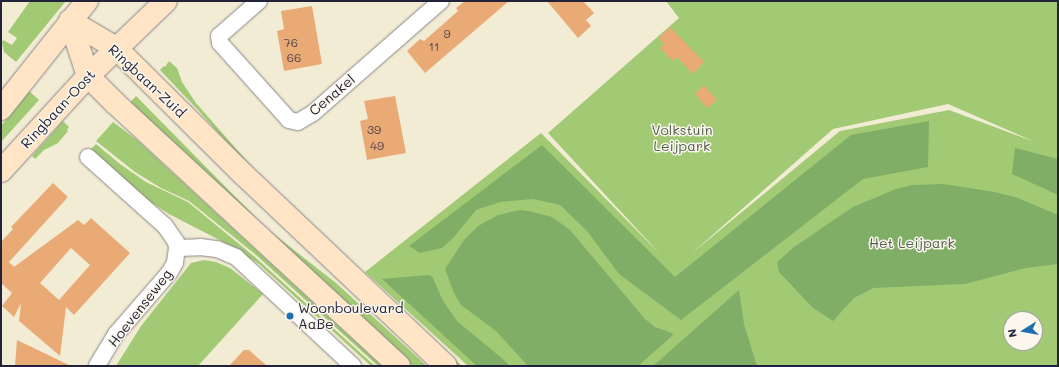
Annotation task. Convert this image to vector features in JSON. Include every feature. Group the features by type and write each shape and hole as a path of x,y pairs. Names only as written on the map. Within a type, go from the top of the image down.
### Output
{"main road":[{"path":"1,110 87,1"},
{"name":"Ringbaan-Oost","path":"1,171 88,76 166,1"},
{"path":"70,21 88,76 115,104 399,366"},
{"name":"Ringbaan-Zuid","path":"70,21 116,48 243,174 446,366"}],"street":[{"name":"Cenakel","path":"259,1 219,36 220,43 289,120 298,122 313,113 441,1"},
{"path":"88,157 165,226 176,242 177,248 200,246 217,249 236,257 353,366"},
{"name":"Hoevenseweg","path":"97,366 116,334 169,273 175,263 177,248"}],"green space":[{"path":"30,1 66,1 16,62 4,52 2,43 3,40 12,45 17,38 8,32"},
{"name":"Het Leijpark","path":"666,1 1058,1 1058,366 468,366 365,272 541,133 661,255 548,133 679,18","holes":["948,104 1035,142 949,110 840,131 691,254 833,129"]},
{"path":"169,61 177,68 182,82 196,103 280,199 462,366 453,366 256,176 198,110 160,70 164,66 165,67"},
{"path":"28,90 39,100 1,142 1,126"},
{"path":"136,96 266,228 336,283 427,366 408,366 128,105"},
{"path":"63,121 69,127 67,130 68,131 58,143 44,150 35,159 32,156"},
{"path":"929,121 928,167 863,179 681,320 619,274 587,231 560,205 533,199 500,202 476,210 454,237 442,248 420,253 409,246 542,145 675,277 851,135"},
{"path":"113,122 137,140 382,366 378,366 256,255 189,201 161,188 135,172 96,141"},
{"path":"96,144 120,164 146,182 188,202 255,257 375,366 371,366 259,264 229,245 169,214 143,197 90,150"},
{"path":"1015,148 1058,159 1058,195 1012,174"},
{"path":"943,184 995,192 1018,198 1058,215 1058,264 1026,268 965,284 873,288 854,298 833,321 813,308 779,272 777,262 794,247 853,207 896,189 912,185"},
{"path":"519,210 552,217 570,230 645,319 655,327 672,333 673,335 638,366 528,366 496,331 461,305 454,293 445,269 464,240 478,226 498,215"},
{"path":"204,260 216,262 230,268 263,294 198,366 116,366 141,326 191,263"},
{"path":"428,275 432,276 443,301 457,321 510,366 477,366 382,279"},
{"path":"739,290 744,324 757,366 653,366"}],"building":[{"path":"465,1 509,1 425,73 407,51 420,39 424,41 458,11 456,8"},
{"path":"547,1 583,1 594,13 586,20 591,26 578,38"},
{"path":"312,6 322,64 284,71 277,31 284,29 281,11"},
{"path":"670,27 704,62 693,74 677,57 673,61 660,48 664,44 659,38"},
{"path":"704,85 717,100 707,108 695,94"},
{"path":"395,96 406,153 367,160 360,121 368,119 364,101"},
{"path":"53,183 68,197 9,262 14,267 78,220 84,225 91,218 130,253 74,315 66,307 60,356 19,321 21,303 14,317 2,306 12,293 1,283 1,242 13,229 11,227","holes":["71,248 90,265 59,300 40,283"]},
{"path":"17,340 71,366 15,366"},
{"path":"244,350 249,350 267,366 229,366"}],"place":[{"name":"Woonboulevard AaBe","path":"290,316"}],"park label":[{"name":"Volkstuin Leijpark","path":"682,138"}]}
